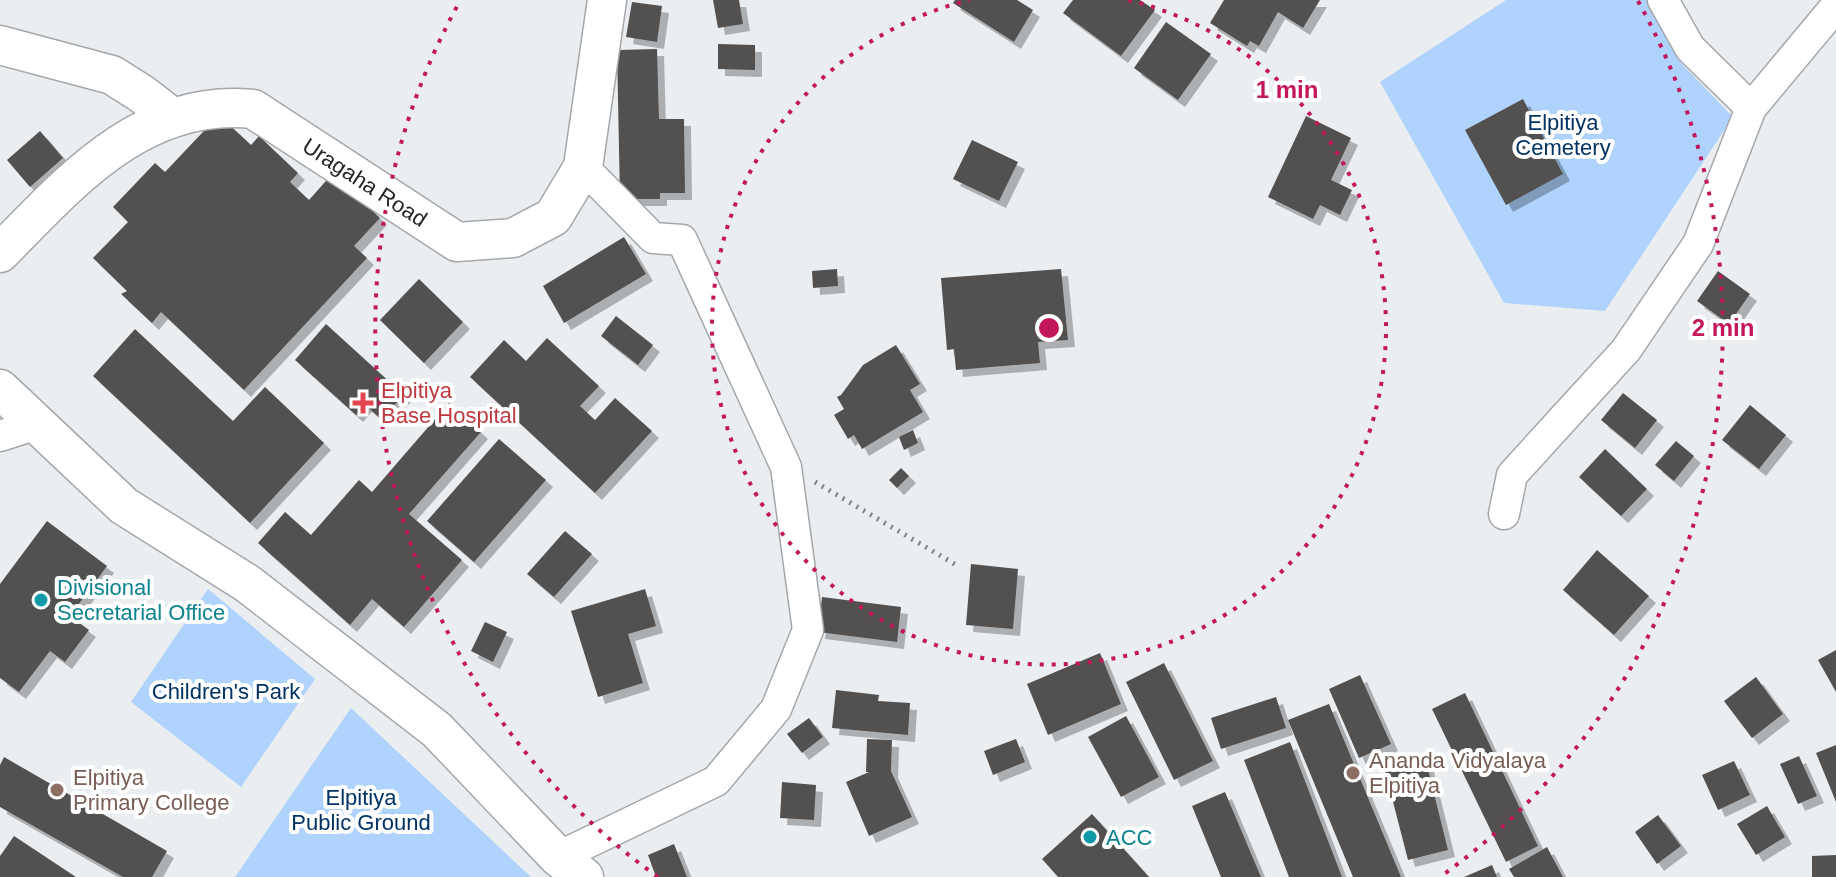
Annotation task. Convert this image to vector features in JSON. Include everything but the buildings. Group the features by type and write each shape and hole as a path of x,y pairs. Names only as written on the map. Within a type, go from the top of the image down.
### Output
{"main road":[{"name":"Uragaha Road","path":"0,253 107,151 141,131 173,118 203,109 232,107 253,109 457,242 513,238 553,217 583,167 607,0"},
{"path":"0,45 112,75 173,118"},
{"path":"0,389 124,506 248,584 437,730 571,867"}],"street":[{"path":"1663,0 1690,48 1751,108"},
{"path":"1504,514 1512,475 1626,350 1698,244 1751,108 1836,6"},
{"path":"571,867 716,781 776,709 808,630 786,467 682,240 653,238 583,167"},
{"path":"0,436 37,424"}],"path":[{"path":"786,467 958,566"}],"green space":[{"name":"Elpitiya Cemetery","path":"1506,0 1649,0 1681,63 1733,117 1605,311 1504,303 1380,82"},
{"name":"Children's Park","path":"208,589 315,679 241,787 131,702"},
{"name":"Elpitiya Public Ground","path":"351,708 531,877 235,877"}],"place":[{"name":"Elpitiya Base Hospital","path":"363,403"},
{"name":"Divisional Secretarial Office","path":"41,600"},
{"name":"Ananda Vidyalaya Elpitiya","path":"1353,773"},
{"name":"Elpitiya Primary College","path":"57,790"},
{"name":"ACC","path":"1090,837"}]}
